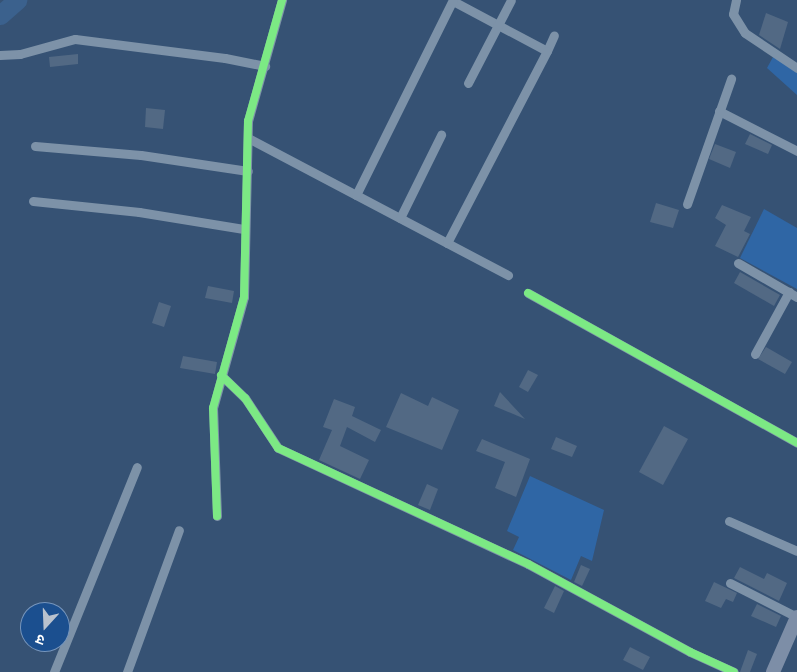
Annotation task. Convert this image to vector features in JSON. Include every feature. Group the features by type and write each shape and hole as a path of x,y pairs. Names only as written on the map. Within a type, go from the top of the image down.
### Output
{"main road":[{"path":"773,672 797,617"}],"street":[{"path":"217,516 213,408 244,297 244,229 248,171 248,121 282,0"},
{"path":"468,83 511,0"},
{"path":"736,0 733,14 745,33 797,68"},
{"path":"356,195 453,1 547,51"},
{"path":"447,243 554,36"},
{"path":"0,55 20,54 76,39 224,58 265,66"},
{"path":"687,204 731,79"},
{"path":"720,111 797,151"},
{"path":"400,218 441,135"},
{"path":"248,138 508,275"},
{"path":"35,146 141,155 248,171"},
{"path":"33,201 139,212 244,229"},
{"path":"738,263 793,295 755,354"},
{"path":"528,293 797,443"},
{"path":"221,375 244,398 278,448 512,556 690,652 734,672"},
{"path":"54,672 137,467"},
{"path":"730,521 797,551"},
{"path":"127,672 179,530"},
{"path":"730,583 797,617"}],"shaded area":[{"path":"773,57 797,70 797,95 767,68"},
{"path":"764,209 797,228 797,289 740,258"},
{"path":"530,476 604,510 592,561 581,556 571,580 513,550 519,537 507,531"}],"building":[{"path":"766,13 788,22 780,49 759,35"},
{"path":"78,54 78,64 50,67 49,57"},
{"path":"146,108 165,110 163,129 145,127"},
{"path":"750,134 772,145 768,154 745,144"},
{"path":"715,144 736,152 730,168 709,159"},
{"path":"656,203 679,210 673,228 650,222"},
{"path":"722,205 751,217 744,231 750,234 738,257 715,246 726,225 715,218"},
{"path":"740,272 780,295 774,306 734,283"},
{"path":"208,286 234,291 232,303 205,298"},
{"path":"159,302 171,306 164,327 152,323"},
{"path":"766,347 792,362 785,374 758,359"},
{"path":"183,356 217,362 215,374 180,368"},
{"path":"528,370 538,375 528,392 519,387"},
{"path":"500,392 525,419 494,406"},
{"path":"401,393 428,406 432,397 459,410 442,450 386,427"},
{"path":"334,399 355,407 352,416 381,430 375,442 347,427 340,446 369,460 360,479 319,460 332,430 323,427"},
{"path":"664,426 688,439 663,485 639,472"},
{"path":"556,437 577,446 572,457 551,449"},
{"path":"482,439 530,459 516,497 495,488 505,462 476,451"},
{"path":"427,484 438,489 430,510 418,505"},
{"path":"581,565 590,569 582,586 574,582"},
{"path":"740,567 764,579 767,573 787,583 779,601 734,578"},
{"path":"714,582 737,593 733,602 726,599 721,608 705,601"},
{"path":"555,586 564,591 554,613 544,608"},
{"path":"757,604 781,616 776,627 751,616"},
{"path":"630,647 650,657 643,670 623,660"},
{"path":"748,650 757,654 750,672 740,672"}],"waterway":[{"path":"0,15 17,0"}],"cycle path":[{"path":"217,516 213,408 244,297 248,121 282,0"},
{"path":"528,293 797,443"},
{"path":"221,375 245,398 278,448 528,564 690,652 734,672"}]}
